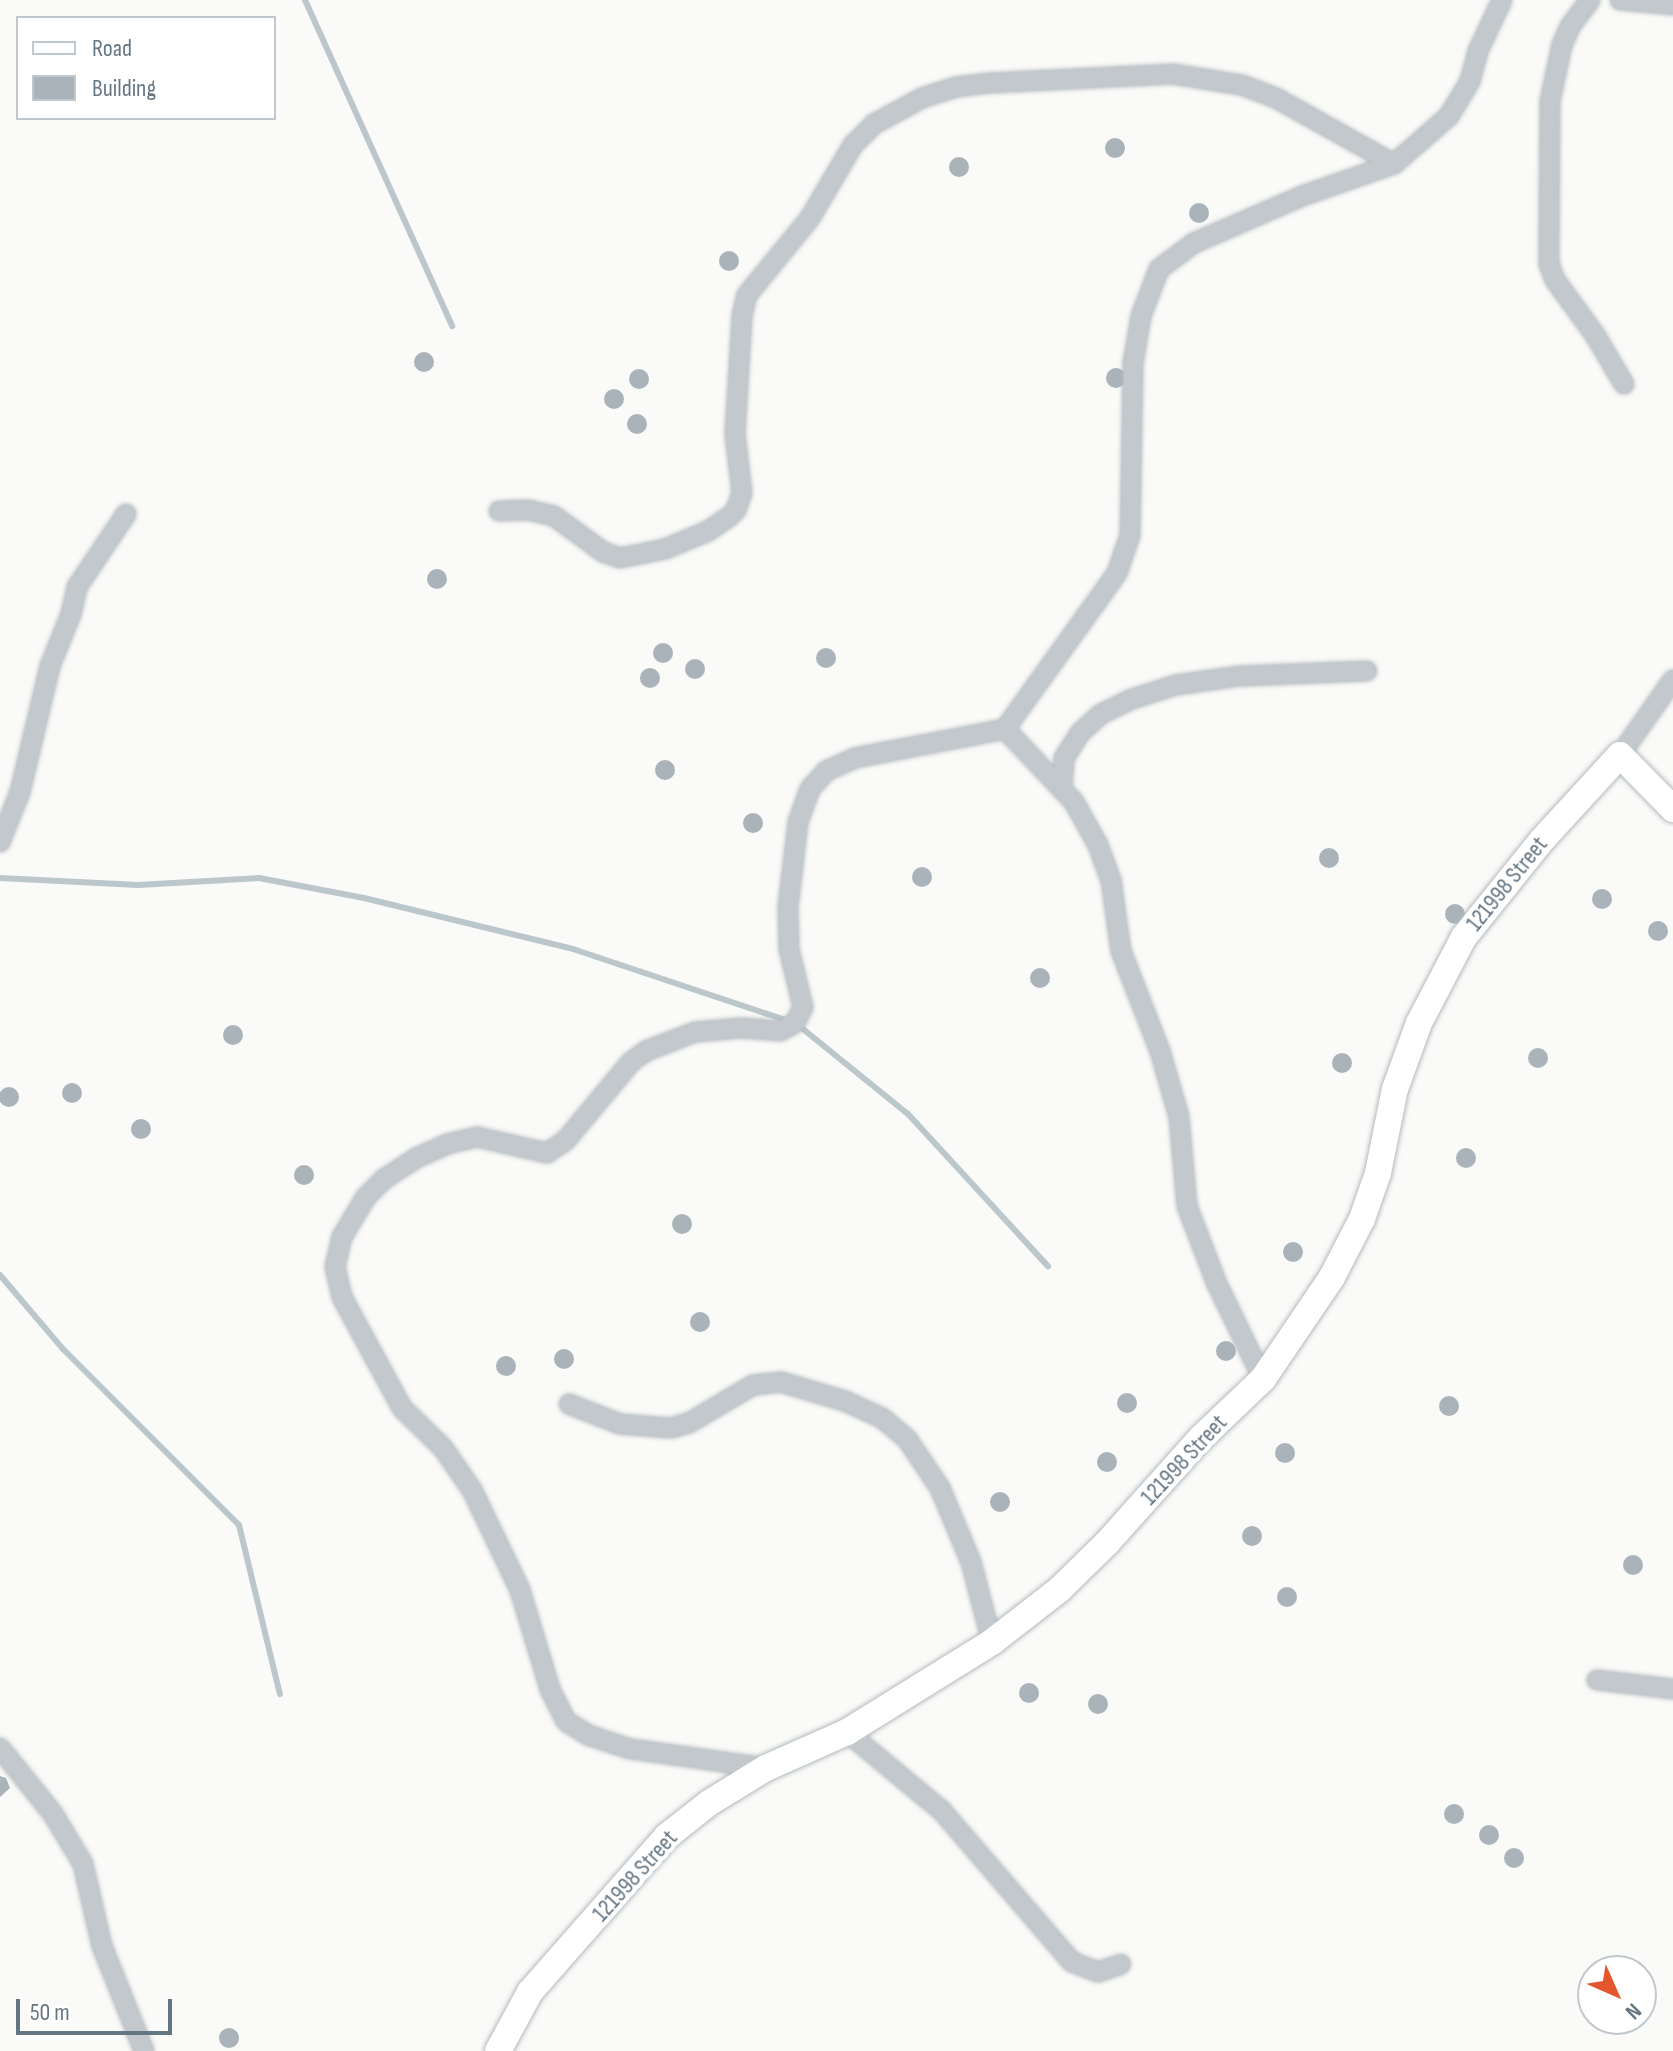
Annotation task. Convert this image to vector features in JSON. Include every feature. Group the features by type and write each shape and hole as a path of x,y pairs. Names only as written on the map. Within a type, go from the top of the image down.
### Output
{"street":[{"path":"766,1768 630,1749 588,1735 566,1721 550,1689 520,1590 472,1490 443,1448 409,1417 396,1399 342,1297 336,1280 337,1252 351,1218 384,1179 416,1158 447,1144 477,1137 547,1153 566,1140 631,1062 646,1051 695,1032 729,1028 789,1030 803,1007 789,949 788,907 798,822 810,789 826,771 855,758 1005,729 1117,573 1130,536 1133,363 1141,316 1159,269 1179,251 1206,238 1302,196 1394,164 1449,116 1470,81 1478,51 1502,0"},
{"path":"1590,0 1566,36 1550,101 1549,264 1555,280 1595,335 1624,384"},
{"path":"1620,0 1673,5"},
{"path":"499,511 528,510 554,516 603,552 620,558 665,549 708,531 729,517 736,510 742,493 735,434 742,316 747,295 810,218 853,145 874,124 922,98 956,87 990,83 1173,74 1242,85 1276,98 1394,164"},
{"path":"0,842 20,792 50,666 71,614 77,587 126,514"},
{"path":"1062,788 1064,758 1080,733 1101,714 1132,699 1176,685 1240,676 1367,671"},
{"path":"1673,680 1620,755 1673,809"},
{"path":"1005,729 1062,788 1087,820 1111,880 1121,951 1165,1065 1179,1117 1187,1206 1217,1284 1263,1379"},
{"name":"121998 Street","path":"498,2051 530,1992 666,1837 709,1803 766,1768 847,1732 992,1642 1060,1589 1107,1543 1201,1438 1263,1379 1332,1277 1362,1219 1378,1173 1395,1089 1442,974 1488,905 1620,755"},
{"path":"569,1404 620,1424 644,1429 671,1428 689,1423 753,1385 769,1381 795,1385 882,1418 907,1439 940,1488 971,1562 992,1642"},
{"path":"1597,1680 1673,1689"},
{"path":"847,1732 942,1811 1072,1962 1098,1972 1121,1964"},
{"path":"0,1748 53,1814 83,1864 102,1946 144,2051"},
{"path":"0,1764 22,1777"}],"building":[{"path":"1111,138 1119,138 1125,148 1119,158 1111,158 1105,152 1105,144"},
{"path":"955,157 963,157 969,167 963,177 955,177 949,171 949,163"},
{"path":"1195,203 1203,203 1209,213 1203,223 1195,223 1189,217 1189,209"},
{"path":"725,251 733,251 739,261 733,271 725,271 719,265 719,257"},
{"path":"420,352 428,352 434,362 428,372 420,372 414,366 414,358"},
{"path":"1116,368 1123,371 1126,378 1123,385 1116,388 1109,385 1106,378 1109,371"},
{"path":"635,369 643,369 649,379 643,389 635,389 629,383 629,375"},
{"path":"610,389 618,389 624,399 618,409 610,409 604,403 604,395"},
{"path":"633,414 641,414 647,424 641,434 633,434 627,428 627,420"},
{"path":"433,569 441,569 447,579 441,589 433,589 427,583 427,575"},
{"path":"659,643 667,643 673,653 667,663 659,663 653,657 653,649"},
{"path":"822,648 830,648 836,658 830,668 822,668 816,662 816,654"},
{"path":"691,659 699,659 705,669 699,679 691,679 685,673 685,665"},
{"path":"646,668 654,668 660,678 654,688 646,688 640,682 640,674"},
{"path":"661,760 669,760 675,770 669,780 661,780 655,774 655,766"},
{"path":"749,813 757,813 763,823 757,833 749,833 743,827 743,819"},
{"path":"1325,848 1333,848 1339,858 1333,868 1325,868 1319,862 1319,854"},
{"path":"918,867 926,867 932,877 926,887 918,887 912,881 912,873"},
{"path":"1598,889 1606,889 1612,899 1606,909 1598,909 1592,903 1592,895"},
{"path":"1451,904 1459,904 1465,914 1459,924 1451,924 1445,918 1445,910"},
{"path":"1654,921 1662,921 1668,931 1662,941 1654,941 1648,935 1648,927"},
{"path":"1036,968 1044,968 1050,978 1044,988 1036,988 1030,982 1030,974"},
{"path":"229,1025 237,1025 243,1035 237,1045 229,1045 223,1039 223,1031"},
{"path":"1534,1048 1542,1048 1548,1058 1542,1068 1534,1068 1528,1062 1528,1054"},
{"path":"1338,1053 1346,1053 1352,1063 1346,1073 1338,1073 1332,1067 1332,1059"},
{"path":"68,1083 76,1083 82,1093 76,1103 68,1103 62,1097 62,1089"},
{"path":"9,1087 16,1090 19,1097 16,1104 9,1107 2,1104 -1,1097 2,1090"},
{"path":"137,1119 145,1119 151,1129 145,1139 137,1139 131,1133 131,1125"},
{"path":"1462,1148 1470,1148 1476,1158 1470,1168 1462,1168 1456,1162 1456,1154"},
{"path":"300,1165 308,1165 314,1175 308,1185 300,1185 294,1179 294,1171"},
{"path":"678,1214 686,1214 692,1224 686,1234 678,1234 672,1228 672,1220"},
{"path":"1289,1242 1297,1242 1303,1252 1297,1262 1289,1262 1283,1256 1283,1248"},
{"path":"696,1312 704,1312 710,1322 704,1332 696,1332 690,1326 690,1318"},
{"path":"1222,1341 1230,1341 1236,1351 1230,1361 1222,1361 1216,1355 1216,1347"},
{"path":"560,1349 568,1349 574,1359 568,1369 560,1369 554,1363 554,1355"},
{"path":"502,1356 510,1356 516,1366 510,1376 502,1376 496,1370 496,1362"},
{"path":"1123,1393 1131,1393 1137,1403 1131,1413 1123,1413 1117,1407 1117,1399"},
{"path":"1445,1396 1453,1396 1459,1406 1453,1416 1445,1416 1439,1410 1439,1402"},
{"path":"1281,1443 1289,1443 1295,1453 1289,1463 1281,1463 1275,1457 1275,1449"},
{"path":"1103,1452 1111,1452 1117,1462 1111,1472 1103,1472 1097,1466 1097,1458"},
{"path":"996,1492 1004,1492 1010,1502 1004,1512 996,1512 990,1506 990,1498"},
{"path":"1248,1526 1256,1526 1262,1536 1256,1546 1248,1546 1242,1540 1242,1532"},
{"path":"1629,1555 1637,1555 1643,1565 1637,1575 1629,1575 1623,1569 1623,1561"},
{"path":"1283,1587 1291,1587 1297,1597 1291,1607 1283,1607 1277,1601 1277,1593"},
{"path":"1025,1683 1033,1683 1039,1693 1033,1703 1025,1703 1019,1697 1019,1689"},
{"path":"1094,1694 1102,1694 1108,1704 1102,1714 1094,1714 1088,1708 1088,1700"},
{"path":"0,1776 6,1778 10,1788 0,1797"},
{"path":"1450,1804 1458,1804 1464,1814 1458,1824 1450,1824 1444,1818 1444,1810"},
{"path":"1485,1825 1493,1825 1499,1835 1493,1845 1485,1845 1479,1839 1479,1831"},
{"path":"1510,1848 1518,1848 1524,1858 1518,1868 1510,1868 1504,1862 1504,1854"},
{"path":"225,2028 233,2028 239,2038 233,2048 225,2048 219,2042 219,2034"}],"waterway":[{"path":"305,0 452,326"},
{"path":"0,878 138,885 259,878 364,898 573,949 788,1021"},
{"path":"798,1025 908,1114 1048,1266"},
{"path":"0,1275 63,1349 239,1525 280,1694"}]}
